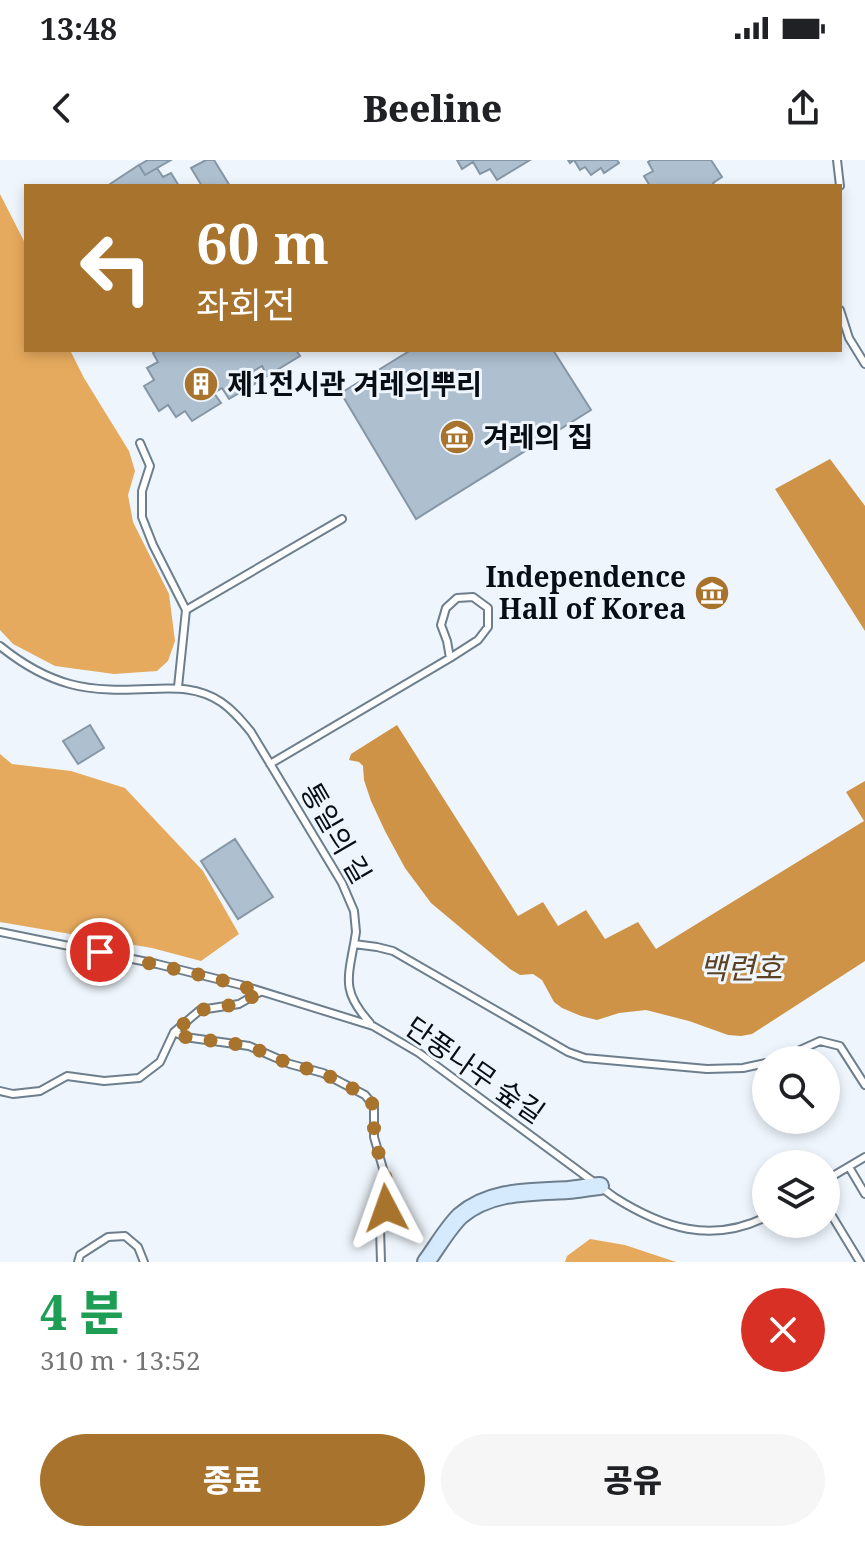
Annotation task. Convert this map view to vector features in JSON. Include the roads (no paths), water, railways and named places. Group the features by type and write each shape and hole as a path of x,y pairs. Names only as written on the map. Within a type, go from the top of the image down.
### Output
{"street":[{"path":"426,1262 458,1218 475,1205 528,1191 600,1186"}],"lane":[{"path":"837,160 840,184"},
{"path":"842,316 849,338 865,364"},
{"path":"140,443 150,466 142,491 142,517 186,610 178,687"},
{"path":"186,610 342,519"},
{"path":"270,764 450,658 478,640 488,627 488,608 473,597 457,598 446,608 441,625 450,658"},
{"name":"통일의 길","path":"0,646 38,672 71,685 113,690 178,687 207,694 235,713 251,732 342,883 354,911 356,932 348,976 349,989 362,1014 373,1026"},
{"name":"단풍나무 숲길","path":"0,932 157,964 241,985 373,1026 419,1053 614,1197 647,1216 688,1230 730,1229 752,1224"},
{"path":"354,944 393,951 568,1052 585,1058 707,1069 752,1066"},
{"path":"0,1091 13,1094 40,1091 67,1076 104,1081 139,1078 160,1062 174,1032 200,1010 239,1004 261,992"},
{"path":"174,1032 185,1037 249,1046 290,1064 323,1073 365,1095 374,1106 374,1137 386,1179 386,1208 380,1228 381,1262"},
{"path":"809,1046 820,1041 840,1046 865,1085"},
{"path":"840,1172 865,1157"},
{"path":"849,1167 865,1194"},
{"path":"840,1229 860,1262"},
{"path":"78,1262 80,1255 108,1237 125,1236 138,1247 144,1262"}],"water":[{"path":"830,459 865,506 865,631 775,489"},
{"name":"백련호","path":"397,725 518,916 543,902 558,926 586,910 605,939 638,922 656,949 864,821 846,792 865,781 865,961 752,1034 741,1036 728,1035 646,1010 619,1013 597,1020 562,1008 554,1002 542,980 533,974 520,975 510,969 431,903 405,868 371,801 363,766 349,760 351,754"}],"place":[{"name":"제1전시관 겨레의뿌리","path":"201,384"},
{"name":"겨레의 집","path":"457,437"},
{"name":"Independence Hall of Korea","path":"712,593"}]}
